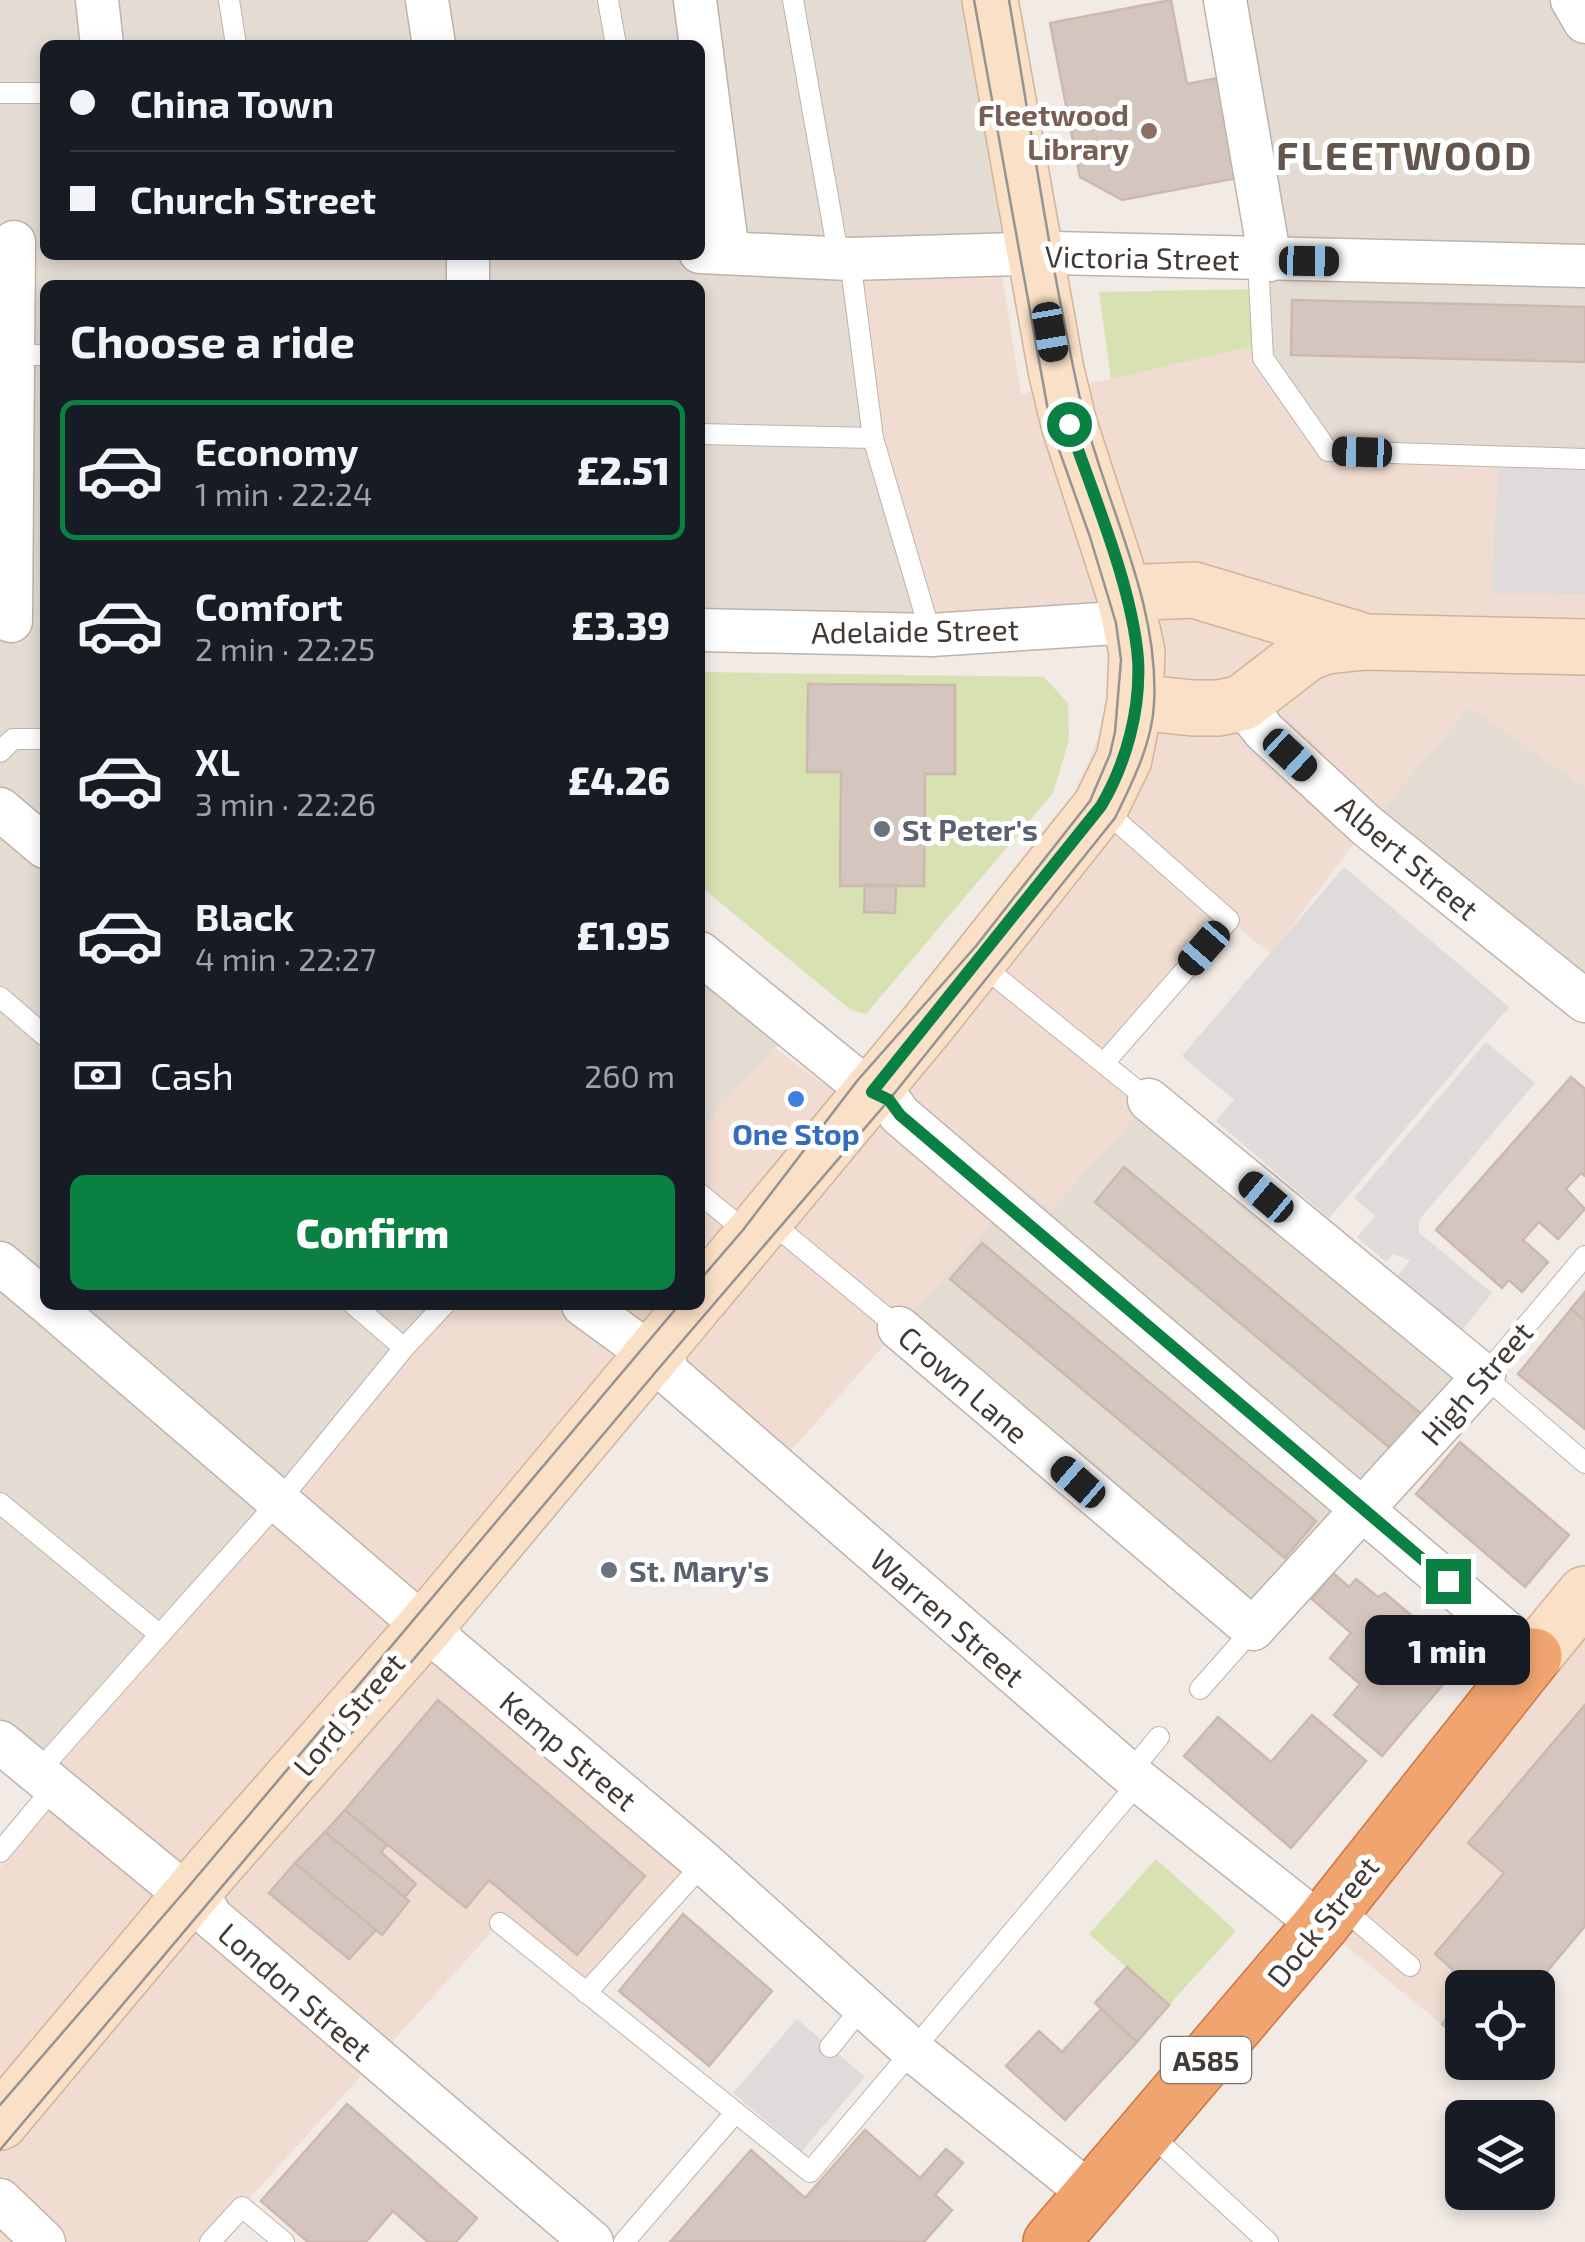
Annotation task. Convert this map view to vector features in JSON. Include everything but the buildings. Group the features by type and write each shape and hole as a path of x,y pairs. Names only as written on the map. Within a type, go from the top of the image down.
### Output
{"highway":[{"name":"Dock Street","path":"1051,2242 1329,1914 1534,1656"}],"street":[{"path":"97,0 101,40"},
{"path":"427,0 433,40"},
{"path":"695,0 698,40"},
{"path":"705,1293 764,1230 1101,806 1124,758 1138,664 1128,607 1069,424 990,0"},
{"path":"1225,0 1264,260"},
{"path":"1572,0 1585,22"},
{"path":"705,133 714,252"},
{"path":"19,621 20,242"},
{"name":"Victoria Street","path":"714,252 844,259 1035,254 1585,266"},
{"path":"1128,607 1194,590 1366,642"},
{"path":"1242,702 1258,668 1247,604"},
{"name":"Adelaide Street","path":"705,630 930,635 1128,607"},
{"path":"1135,702 1193,708 1219,708 1242,702 1307,652 1326,646 1366,642 1585,648"},
{"name":"Albert Street","path":"1242,702 1264,731 1367,826 1585,1001"},
{"path":"0,809 40,843"},
{"path":"705,958 872,1092 889,1100 900,1115 1534,1656"},
{"path":"1149,1100 1484,1376"},
{"name":"Kemp Street","path":"0,1263 40,1297"},
{"name":"Kemp Street","path":"55,1310 426,1627 437,1630 444,1644 704,1863 912,2050 1092,2194"},
{"name":"Warren Street","path":"590,1310 652,1356 665,1361 667,1372 1134,1778 1329,1914"},
{"name":"Lord Street","path":"0,2122 189,1897 426,1627 690,1310"},
{"name":"Crown Lane","path":"899,1328 1253,1629"},
{"name":"High Street","path":"1365,1508 1484,1376"},
{"path":"1253,1629 1365,1508"},
{"name":"Dock Street","path":"1534,1656 1583,1601"},
{"name":"London Street","path":"0,1742 205,1906 211,1917 592,2242"},
{"path":"0,2200 44,2242"}],"lane":[{"path":"229,0 235,40"},
{"path":"608,0 615,40"},
{"path":"793,0 844,259 873,438 930,635"},
{"path":"0,92 40,93"},
{"path":"1264,260 1263,358 1328,451 1585,459"},
{"path":"705,434 873,438"},
{"path":"0,752 13,740 40,739"},
{"path":"1101,806 1229,920 1104,1064"},
{"path":"978,962 1149,1100"},
{"path":"0,997 40,1032"},
{"name":"Crown Lane","path":"705,1197 764,1230 899,1328"},
{"name":"High Street","path":"1484,1376 1585,1256"},
{"path":"360,1310 404,1348"},
{"path":"0,1852 46,1779 160,1635 280,1501 439,1310"},
{"path":"1484,1376 1585,1462"},
{"path":"0,1503 160,1635"},
{"path":"1200,1690 1253,1629"},
{"path":"500,1923 810,2172 1134,1778 1159,1737"},
{"path":"586,1993 704,1863"},
{"path":"1329,1914 1410,1966"},
{"path":"830,2046 863,2006"},
{"path":"624,2242 735,2113"},
{"path":"1146,2130 1268,2242"},
{"path":"210,2242 242,2207 284,2242"}],"shaded area":[{"path":"0,0 972,0 1035,255 851,259 931,635 705,630 705,280 40,280 40,1310 444,1310 55,1754 77,1777 63,1794 0,1742"},
{"path":"1225,0 1572,0 1585,22 1585,459 1328,451 1263,358"},
{"path":"999,256 1021,394 1111,379 1262,344 1328,451 1585,459 1585,787 1470,707 1367,826 1271,954 1229,920 1105,1063 1149,1100 1051,1210 1023,1187 789,1453 669,1374 444,1644 696,1868 587,1992 500,1923 210,2242 0,2242 0,1867 77,1777 54,1754 443,1310 705,1310 705,1125 774,1047 835,1093 1074,794 1111,709 1105,624 931,635 873,438 850,259"},
{"path":"1499,458 1585,459 1585,594 1491,593"},
{"path":"1470,707 1585,787 1585,1001 1367,826"},
{"path":"1344,867 1509,1007 1329,1218 1216,1121 1234,1100 1182,1056"},
{"path":"705,957 793,1029 705,1126"},
{"path":"1486,1042 1535,1083 1419,1220 1419,1233 1492,1293 1457,1336 1392,1283 1410,1260 1393,1254 1386,1262 1357,1237 1375,1216 1354,1198"},
{"path":"1149,1100 1484,1376 1253,1629 899,1328 1023,1187 1051,1210"},
{"path":"1585,1594 1585,1926 1547,1970 1445,1970 1445,2027 1321,1925"},
{"path":"797,2019 865,2077 802,2151 733,2093"}],"green space":[{"path":"1260,289 1262,344 1111,379 1099,292"},
{"path":"705,672 1044,677 1068,703 1069,740 1053,793 866,1014 851,1010 705,890"},
{"path":"1156,1859 1236,1931 1169,2005 1089,1934"}],"tram line":[{"path":"705,1274 857,1081 976,946 1090,801 1115,732 1121,660 1116,623 1051,427 974,0"},
{"path":"0,2150 889,1100 1115,818 1128,791 1152,719 1154,665 1140,589 1091,440 1070,353 1009,0"},
{"path":"0,2105 675,1310"}],"place":[{"name":"Fleetwood Library","path":"1149,131"},
{"name":"St Peter's","path":"882,829"},
{"name":"One Stop","path":"796,1099"},
{"name":"St. Mary's","path":"609,1570"}],"district":[{"name":"FLEETWOOD","path":"1405,154"}],"route":[{"path":"1069,424 1124,592 1137,652 1135,702 1124,758 1101,806 872,1092 889,1100 900,1115 1448,1581"}]}
